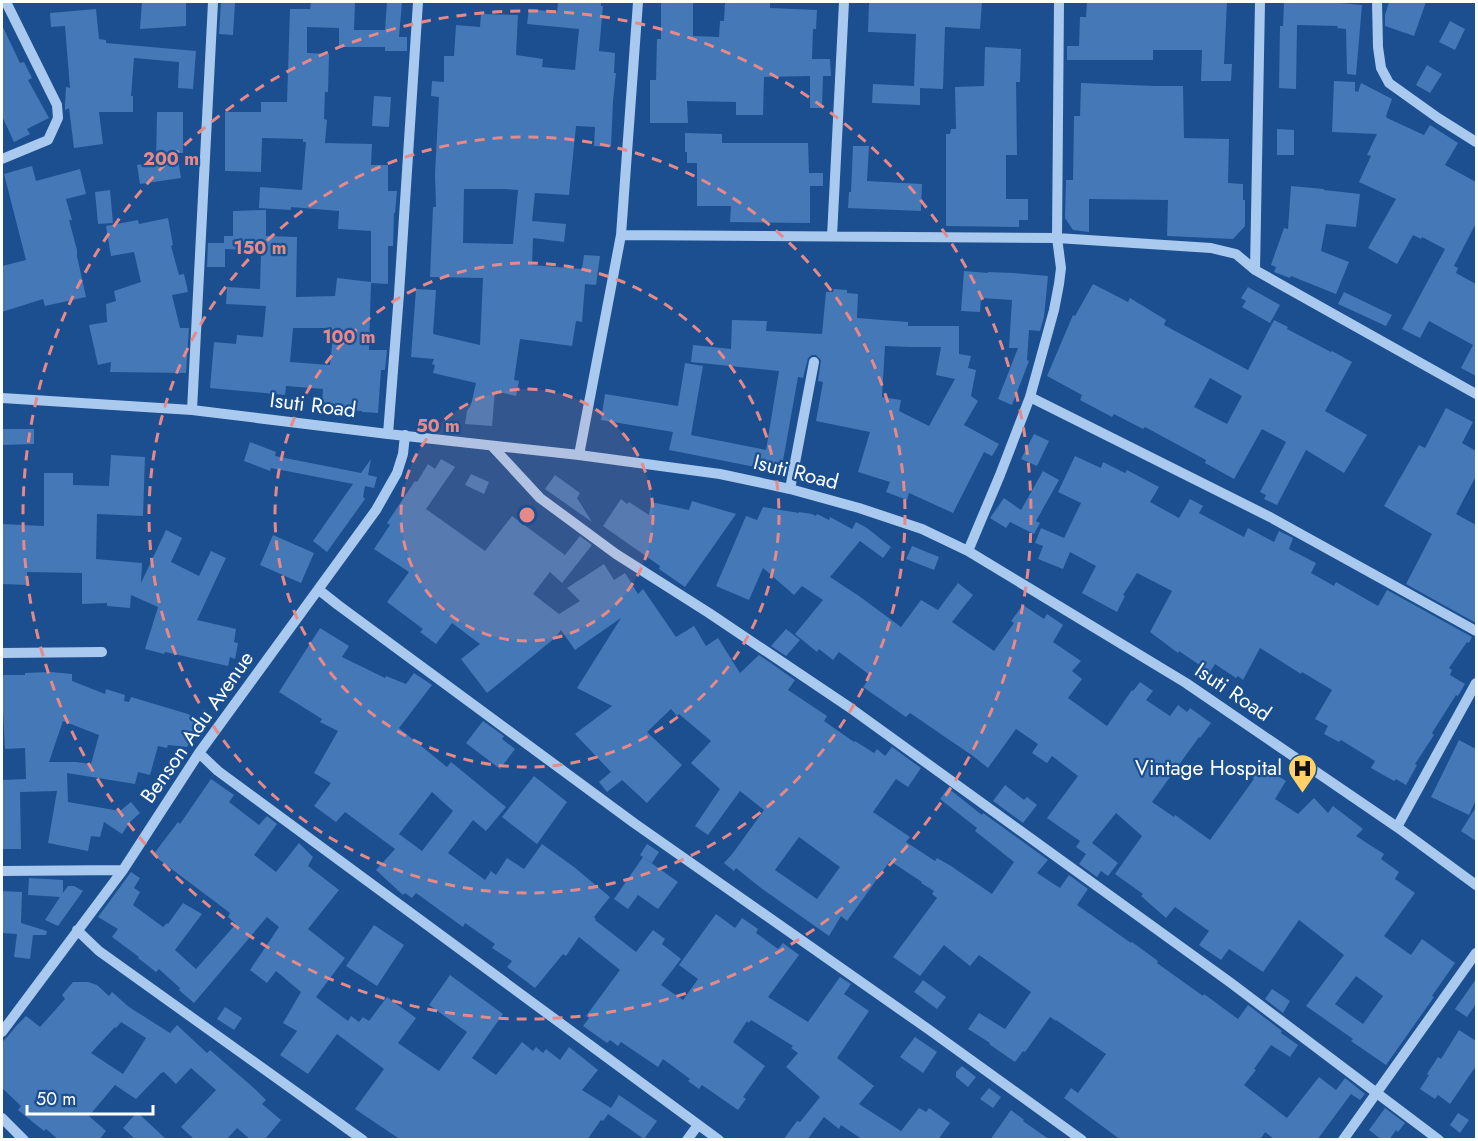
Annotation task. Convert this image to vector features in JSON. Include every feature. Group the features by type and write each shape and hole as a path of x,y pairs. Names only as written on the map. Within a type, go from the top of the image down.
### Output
{"street":[{"path":"2,159 48,140 58,118 57,105 6,2"},
{"path":"192,410 213,2"},
{"path":"388,434 418,2"},
{"path":"579,455 621,235 638,2"},
{"path":"832,236 844,2"},
{"path":"968,551 1030,397 1059,284 1061,268 1057,238 1059,2"},
{"path":"1255,270 1260,2"},
{"path":"1377,2 1381,68 1389,83 1476,142"},
{"path":"621,235 1057,238 1211,248 1236,254 1255,270 1476,394"},
{"path":"790,489 814,362"},
{"path":"1030,397 1270,516 1476,631"},
{"name":"Isuti Road","path":"2,398 192,410 579,455 720,474 790,489 859,508 922,529 968,551 1186,683 1396,827 1476,885"},
{"name":"Benson Adu Avenue","path":"2,1032 123,870 199,753 376,510 397,473 403,454 405,435"},
{"path":"492,446 540,498 616,554 849,707 1231,983 1439,1140"},
{"path":"319,590 634,823 1082,1140"},
{"path":"2,653 102,652"},
{"path":"1396,827 1476,683"},
{"path":"199,753 218,771 719,1140"},
{"path":"2,871 123,870"},
{"path":"77,930 99,951 363,1140"},
{"path":"1343,1140 1476,953"},
{"path":"2,1118 24,1140"},
{"path":"687,1140 698,1125"}],"building":[{"path":"142,2 186,2 186,26 140,29"},
{"path":"221,2 235,3 233,35 219,34"},
{"path":"311,2 355,2 354,30 385,30 387,2 402,2 399,37 407,37 407,51 385,51 385,47 339,47 339,28 307,27 307,53 329,54 328,92 325,92 324,119 327,120 325,143 372,144 371,165 388,165 388,191 397,191 393,246 388,246 388,284 371,283 369,350 387,350 385,370 381,370 378,413 342,410 342,405 322,404 323,389 286,386 285,395 210,388 214,342 236,344 237,335 263,337 266,306 226,304 227,287 260,289 261,251 225,249 225,267 207,267 208,243 224,243 224,236 233,236 233,211 266,210 266,236 297,237 296,297 335,296 337,278 371,282 371,231 338,229 339,211 291,207 291,210 259,208 260,187 302,190 306,142 303,142 303,139 262,138 261,172 225,171 225,112 261,112 261,102 287,102 290,9 310,9","holes":["293,328 325,328 324,335 333,336 330,365 290,362"]},
{"path":"558,2 601,2 603,6 599,51 615,53 614,73 616,73 611,147 594,146 595,127 576,126 569,195 535,193 532,221 566,224 564,242 533,238 532,265 582,269 584,255 600,256 596,285 585,284 582,322 576,321 572,346 520,339 514,380 519,381 516,396 495,391 492,426 465,424 476,383 433,373 434,359 411,357 416,289 436,290 433,334 480,345 483,278 430,277 433,207 436,207 435,174 439,97 431,96 432,81 444,82 444,56 454,56 456,25 480,27 481,14 518,15 516,55 543,59 542,67 575,70 579,29 527,24 529,9 557,12","holes":["464,189 518,190 513,244 463,243"]},
{"path":"661,2 693,2 693,36 719,37 720,21 724,21 725,2 770,2 770,8 817,10 816,29 813,29 812,59 830,59 831,76 823,76 822,108 810,108 810,76 764,77 763,115 736,115 736,102 687,101 688,123 650,123 650,80 656,80 657,39 661,39"},
{"path":"869,2 982,2 980,29 945,27 943,89 920,88 920,105 872,103 873,84 914,86 916,34 868,32"},
{"path":"1087,2 1227,2 1224,64 1232,64 1231,81 1201,81 1202,50 1153,50 1153,60 1067,60 1067,46 1079,46 1080,17 1086,17"},
{"path":"1389,2 1426,2 1414,36 1385,26 1385,15"},
{"path":"1284,3 1362,5 1356,75 1347,74 1346,29 1337,28 1338,26 1297,25 1296,89 1279,88 1280,26 1283,26"},
{"path":"96,9 99,39 106,40 106,43 196,51 193,89 178,88 179,62 134,58 131,96 133,96 133,112 99,112 103,144 74,148 69,108 65,110 66,87 70,88 65,26 51,27 50,13"},
{"path":"1450,21 1465,29 1455,50 1439,42"},
{"path":"2,25 20,63 24,62 32,78 28,80 49,118 27,129 30,134 14,142 2,116"},
{"path":"985,47 1021,49 1020,82 1016,82 1017,155 1006,155 1006,199 1028,199 1028,220 1019,220 1019,227 946,226 946,134 950,134 951,129 956,129 955,87 984,86"},
{"path":"1427,65 1442,74 1430,93 1416,85"},
{"path":"1334,81 1355,82 1355,91 1358,92 1361,83 1392,99 1387,118 1424,135 1430,125 1458,143 1445,165 1476,182 1476,223 1454,266 1458,268 1456,273 1476,284 1476,376 1461,368 1473,345 1429,321 1420,338 1402,329 1445,249 1413,235 1397,264 1368,248 1396,199 1359,182 1371,156 1367,155 1377,134 1332,132"},
{"path":"1081,83 1183,86 1184,138 1229,139 1228,183 1243,184 1243,200 1245,200 1245,226 1233,239 1167,236 1168,200 1089,199 1089,232 1073,230 1065,218 1066,180 1073,180 1074,116 1080,116"},
{"path":"374,96 391,97 389,127 372,126"},
{"path":"157,112 183,112 183,153 177,153 181,178 140,184 137,165 156,162"},
{"path":"1277,129 1294,130 1294,155 1277,155"},
{"path":"685,133 722,134 722,143 808,143 809,173 823,173 823,186 810,186 810,223 730,222 731,206 697,206 697,163 687,163"},
{"path":"853,146 869,146 867,181 922,184 921,211 848,208"},
{"path":"32,166 36,181 80,169 86,194 66,199 86,297 45,306 43,299 2,312 2,266 26,260 4,174"},
{"path":"1291,186 1360,194 1356,227 1326,224 1321,251 1349,262 1336,294 1291,276 1290,278 1274,272 1276,267 1271,265 1284,228 1288,229"},
{"path":"110,190 113,223 98,224 95,192"},
{"path":"168,218 173,245 171,246 179,275 184,274 188,292 172,295 180,328 189,328 186,373 110,372 111,362 98,365 89,325 107,322 106,304 116,301 114,291 141,282 134,252 111,256 106,226 138,220 139,224"},
{"path":"964,271 1048,276 1044,317 1040,331 1029,330 1027,360 1029,361 1012,405 998,399 1018,348 1009,348 1012,300 981,298 980,312 961,311"},
{"path":"1093,284 1128,302 1130,298 1166,320 1164,325 1248,370 1274,320 1352,362 1325,411 1367,435 1344,473 1306,450 1277,505 1264,499 1266,495 1260,492 1286,442 1262,429 1234,479 1205,463 1206,460 1145,427 1143,429 1114,414 1112,417 1080,400 1082,395 1047,376 1073,315 1075,316","holes":["1210,378 1242,396 1227,424 1194,407"]},
{"path":"1248,287 1280,305 1270,323 1242,307 1246,301 1241,298"},
{"path":"834,289 847,290 847,293 858,294 857,318 908,322 908,326 959,326 959,354 971,356 968,368 976,370 971,396 978,401 964,425 999,444 992,456 984,452 953,513 909,493 907,500 886,492 890,482 858,472 870,432 816,421 823,382 818,381 821,360 816,355 808,358 803,378 798,377 781,472 669,450 673,432 601,420 605,394 678,406 685,363 703,366 691,435 766,450 779,371 691,362 693,345 731,349 732,320 767,321 766,331 822,334 826,292 833,292","holes":["885,346 941,347 936,375 955,379 929,426 899,411 901,400 882,397"]},
{"path":"1344,292 1392,315 1386,326 1338,304"},
{"path":"1446,408 1473,422 1462,443 1476,451 1476,476 1456,514 1476,525 1476,623 1406,584 1432,534 1384,506 1419,445 1425,448"},
{"path":"2,429 34,429 34,444 2,445"},
{"path":"1034,434 1049,441 1037,466 1021,459"},
{"path":"250,442 276,452 275,456 361,473 371,459 368,475 377,477 374,488 365,486 363,497 365,499 327,552 313,541 353,484 271,468 270,471 244,461"},
{"path":"111,455 145,457 143,516 97,514 96,559 142,563 141,583 166,530 182,538 171,562 199,576 211,551 226,558 197,620 236,629 234,642 238,643 235,659 230,657 228,666 145,649 158,607 131,595 130,608 107,606 107,603 82,604 82,573 27,572 27,585 2,584 2,524 44,526 44,473 73,473 73,485 109,486"},
{"path":"1075,456 1101,468 1103,462 1125,473 1127,470 1159,487 1150,502 1179,518 1190,499 1203,506 1199,513 1244,537 1248,528 1274,542 1279,531 1293,538 1289,549 1316,563 1311,573 1334,586 1336,582 1378,606 1387,590 1472,637 1449,668 1452,670 1450,675 1465,684 1432,733 1434,735 1415,764 1417,765 1406,785 1371,768 1375,761 1341,740 1339,742 1324,734 1328,726 1315,719 1332,690 1302,672 1301,674 1260,648 1243,680 1215,664 1210,672 1179,651 1178,653 1150,632 1172,591 1137,573 1123,595 1125,596 1117,612 1082,593 1096,566 1070,552 1063,569 1038,559 1043,546 1035,543 1041,528 1064,538 1081,503 1058,492"},
{"path":"441,459 455,467 426,509 485,551 512,516 565,555 580,536 592,545 562,583 550,572 533,594 559,614 580,601 567,588 604,564 614,580 625,573 638,594 643,589 676,637 694,626 706,646 718,638 740,673 759,655 795,680 788,690 827,716 824,721 854,742 874,753 877,749 885,756 892,747 921,768 908,787 896,779 873,812 910,837 906,842 935,861 937,858 951,866 992,894 1014,862 975,831 977,828 940,799 948,788 982,815 983,813 1048,860 1037,873 1060,888 1069,875 1088,889 1077,905 1132,942 1158,961 1157,963 1238,1019 1248,1005 1298,1045 1290,1057 1271,1045 1244,1085 1287,1118 1319,1077 1336,1090 1345,1078 1365,1094 1360,1100 1351,1094 1317,1140 1275,1140 1265,1132 1260,1140 1121,1140 1064,1098 1071,1088 1078,1093 1106,1054 1050,1017 1015,1062 968,1029 979,1013 1005,1029 1031,992 979,955 970,966 944,945 920,976 893,957 937,898 932,894 934,891 922,882 890,861 847,921 841,916 829,936 736,868 734,871 724,863 764,810 740,791 708,835 695,826 720,789 691,763 711,741 679,714 677,716 671,709 647,732 682,765 647,803 622,780 607,792 599,782 611,772 575,734 612,706 577,688 621,618 575,650 561,630 555,638 487,693 461,659 480,644 452,623 436,644 420,632 423,629 387,602 409,572 374,549 390,525 387,523 415,481 417,482 428,464 435,469","holes":["799,837 840,867 817,899 775,870"]},
{"path":"1043,471 1059,480 1036,521 1040,523 1034,534 1010,522 1006,528 990,518 1004,498 1021,510"},
{"path":"471,474 489,482 484,494 465,485"},
{"path":"555,475 580,493 577,498 592,522 545,489"},
{"path":"621,499 649,515 651,502 689,510 692,501 736,514 685,587 659,569 660,566 603,526"},
{"path":"763,507 816,516 817,514 829,520 830,517 852,529 856,522 867,528 891,547 883,558 860,541 830,577 901,627 921,600 938,610 958,583 973,595 952,622 994,651 1014,623 1011,621 1023,605 1044,619 1047,614 1063,625 1053,642 1081,661 1072,671 1082,679 1068,698 1107,726 1140,682 1153,691 1146,700 1170,716 1178,705 1187,712 1190,708 1211,723 1152,802 1210,840 1254,779 1261,765 1286,781 1275,799 1298,814 1314,798 1328,813 1333,806 1363,829 1356,836 1384,854 1381,859 1399,872 1395,879 1415,893 1384,936 1411,955 1422,939 1455,963 1386,1065 1306,1006 1344,955 1299,920 1263,972 1229,949 1221,960 1199,945 1209,931 1175,907 1166,918 1141,896 1143,894 1115,874 1142,836 1116,813 1092,843 1118,863 1108,876 1101,871 1097,877 1079,864 1086,854 1076,847 1080,841 1047,818 1078,776 1052,756 1047,763 1032,753 1038,744 1016,729 988,768 910,713 906,717 863,687 871,676 839,652 833,660 819,649 817,652 795,634 823,600 802,586 794,595 763,568 749,600 716,586 746,516 757,520","holes":["1356,976 1383,996 1363,1024 1335,1004"]},
{"path":"273,535 314,553 301,583 260,565"},
{"path":"912,546 939,557 934,570 906,559"},
{"path":"320,628 349,646 342,657 385,678 386,676 406,684 414,673 432,685 399,728 447,767 451,762 506,807 486,831 473,820 448,853 485,880 491,871 496,875 507,858 524,869 542,844 610,897 594,917 595,920 636,952 653,930 665,939 662,944 681,959 661,985 683,1000 698,979 679,965 716,914 735,928 742,918 758,929 756,933 778,949 783,943 799,955 768,997 808,1022 840,977 851,984 844,994 869,1011 837,1058 874,1086 859,1104 901,1131 919,1108 926,1112 929,1108 950,1123 938,1140 863,1140 841,1125 839,1129 824,1117 807,1140 783,1140 820,1097 786,1067 798,1053 791,1048 793,1046 751,1020 749,1023 747,1021 733,1042 765,1066 743,1097 746,1099 738,1110 702,1085 699,1089 688,1081 690,1079 663,1059 658,1067 621,1042 618,1046 610,1040 607,1043 583,1026 589,1018 586,1016 620,970 579,937 566,956 563,954 535,988 507,967 512,961 492,948 495,944 465,923 463,927 416,893 412,898 405,893 403,895 376,870 395,849 345,812 336,822 314,806 331,783 314,773 338,731 320,722 322,719 279,692","holes":["432,792 453,811 422,851 399,834"]},
{"path":"786,629 800,640 786,656 771,646"},
{"path":"25,673 72,674 72,681 105,694 106,689 125,695 124,701 129,702 131,697 188,714 203,723 187,747 158,746 150,775 138,772 135,784 67,773 68,802 120,811 131,802 140,813 122,834 104,822 100,837 91,836 88,851 48,843 57,791 20,792 21,849 2,849 2,780 26,779 25,748 5,749 3,675 25,675","holes":["63,721 99,735 91,764 49,762"]},
{"path":"483,721 504,736 502,739 515,749 500,769 466,743"},
{"path":"1459,740 1476,749 1476,800 1469,815 1431,797"},
{"path":"534,776 567,802 537,844 502,817"},
{"path":"211,779 234,795 229,802 259,825 267,816 277,824 254,855 276,872 299,843 313,857 308,866 339,890 308,929 345,958 316,997 348,1021 351,1016 359,1022 363,1017 369,1021 387,997 416,1018 398,1043 439,1071 467,1032 429,1005 450,975 503,1014 472,1058 496,1075 522,1042 533,1051 536,1047 543,1053 546,1049 560,1060 569,1047 598,1070 582,1090 611,1108 619,1095 657,1121 644,1139 608,1114 587,1140 401,1140 355,1109 384,1069 337,1034 308,1074 280,1055 297,1031 283,1023 301,992 276,971 267,983 250,970 279,927 267,917 194,1003 159,969 156,972 112,937 118,929 98,917 131,872 140,878 134,888 140,892 133,905 163,927 168,924 183,903 202,914 175,950 196,969 236,924 228,917 230,913 153,855 178,822 180,824"},
{"path":"1005,785 1024,800 1027,797 1037,805 1023,823 993,801"},
{"path":"1476,807 1476,841 1461,831"},
{"path":"647,844 659,852 652,863 640,855"},
{"path":"643,857 678,882 658,909 638,895 628,909 614,899"},
{"path":"29,878 63,880 63,893 68,886 74,886 83,891 58,926 45,920 60,897 28,895"},
{"path":"2,891 22,892 21,923 47,931 46,935 33,935 30,959 14,957 17,934 2,933"},
{"path":"374,925 404,945 377,986 346,966"},
{"path":"1476,979 1476,1004 1467,1017 1455,1009"},
{"path":"923,980 946,997 937,1009 914,992"},
{"path":"73,982 88,982 97,985 109,996 112,992 129,1007 170,1033 177,1025 207,1053 210,1050 255,1089 266,1100 262,1104 281,1120 264,1140 251,1140 237,1128 226,1140 195,1140 181,1127 216,1090 191,1068 176,1084 164,1072 161,1073 136,1099 115,1085 89,1116 106,1131 99,1140 59,1140 18,1110 21,1106 2,1088 2,1042 26,1016 40,1027 65,999 62,995","holes":["121,1022 146,1038 123,1074 91,1053"]},
{"path":"1272,989 1290,1001 1283,1013 1265,999"},
{"path":"225,1007 242,1018 234,1030 217,1019"},
{"path":"1459,1030 1476,1041 1476,1066 1450,1104 1438,1095 1435,1099 1420,1089 1438,1057 1441,1059"},
{"path":"915,1037 937,1052 923,1073 900,1057"},
{"path":"962,1066 976,1077 968,1087 956,1077 956,1072"},
{"path":"989,1088 1001,1097 993,1108 980,1099"},
{"path":"1385,1108 1405,1123 1389,1140 1382,1140 1369,1130"},
{"path":"1011,1110 1023,1121 1050,1140 990,1140"},
{"path":"137,1112 167,1140 136,1140 123,1128"},
{"path":"1458,1113 1469,1120 1460,1133 1450,1125"}],"place":[{"name":"Vintage Hospital","path":"1303,794"}]}
